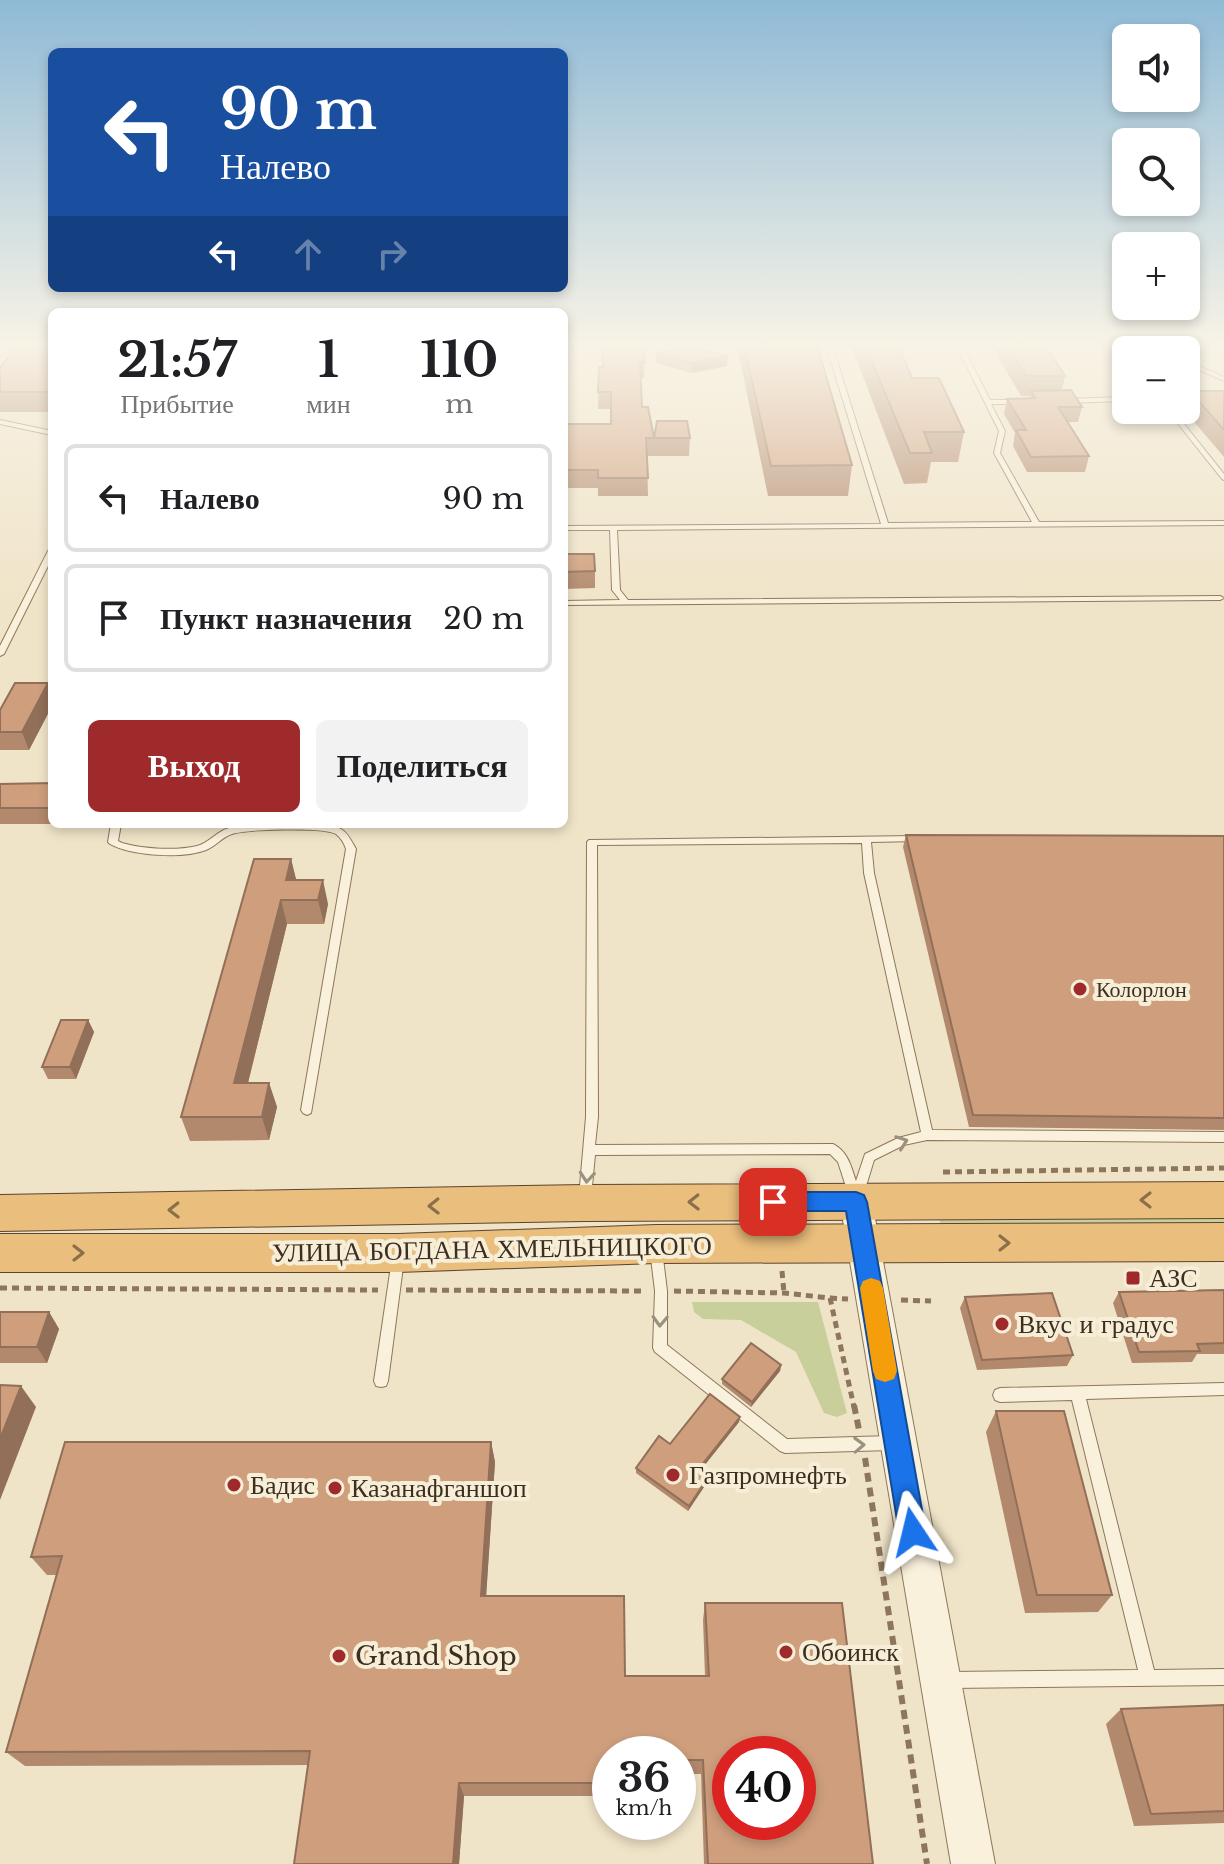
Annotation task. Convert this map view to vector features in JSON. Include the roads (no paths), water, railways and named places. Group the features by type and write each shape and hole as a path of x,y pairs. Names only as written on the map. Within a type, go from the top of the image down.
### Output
{"highway":[{"name":"УЛИЦА БОГДАНА ХМЕЛЬНИЦКОГО","path":"0,1213 585,1203 1224,1200"},
{"name":"УЛИЦА БОГДАНА ХМЕЛЬНИЦКОГО","path":"0,1253 396,1271 656,1244 1224,1242"}],"street":[{"path":"856,1202 863,1245 880,1444 939,1680 973,1864"}],"lane":[{"path":"856,432 885,526"},
{"path":"1002,432 997,453 1037,525"},
{"path":"1187,432 1224,478"},
{"path":"568,528 1224,523"},
{"path":"613,528 616,590 626,602"},
{"path":"0,654 48,559"},
{"path":"568,603 1220,598"},
{"path":"115,828 113,842 118,847 133,849 197,850 230,831 322,828 336,830 345,837 351,849 307,1110"},
{"path":"224,828 230,831"},
{"path":"585,1203 590,1150 592,842 928,839"},
{"path":"866,840 869,873 927,1135"},
{"path":"856,1202 869,1157 902,1141 927,1135 1224,1137"},
{"path":"590,1150 833,1149 843,1160 856,1202"},
{"path":"656,1244 661,1291 660,1348 785,1446 880,1444"},
{"path":"381,1381 396,1271"},
{"path":"1000,1395 1224,1389"},
{"path":"1077,1392 1148,1677"},
{"path":"939,1680 1224,1677"}],"place":[{"name":"Колорлон","path":"1080,989"},
{"name":"АЗС","path":"1133,1278"},
{"name":"Вкус и градус","path":"1002,1324"},
{"name":"Газпромнефть","path":"673,1475"},
{"name":"Бадис","path":"234,1485"},
{"name":"Казанафганшоп","path":"335,1488"},
{"name":"Обоинск","path":"786,1652"},
{"name":"Grand Shop","path":"339,1656"}]}
